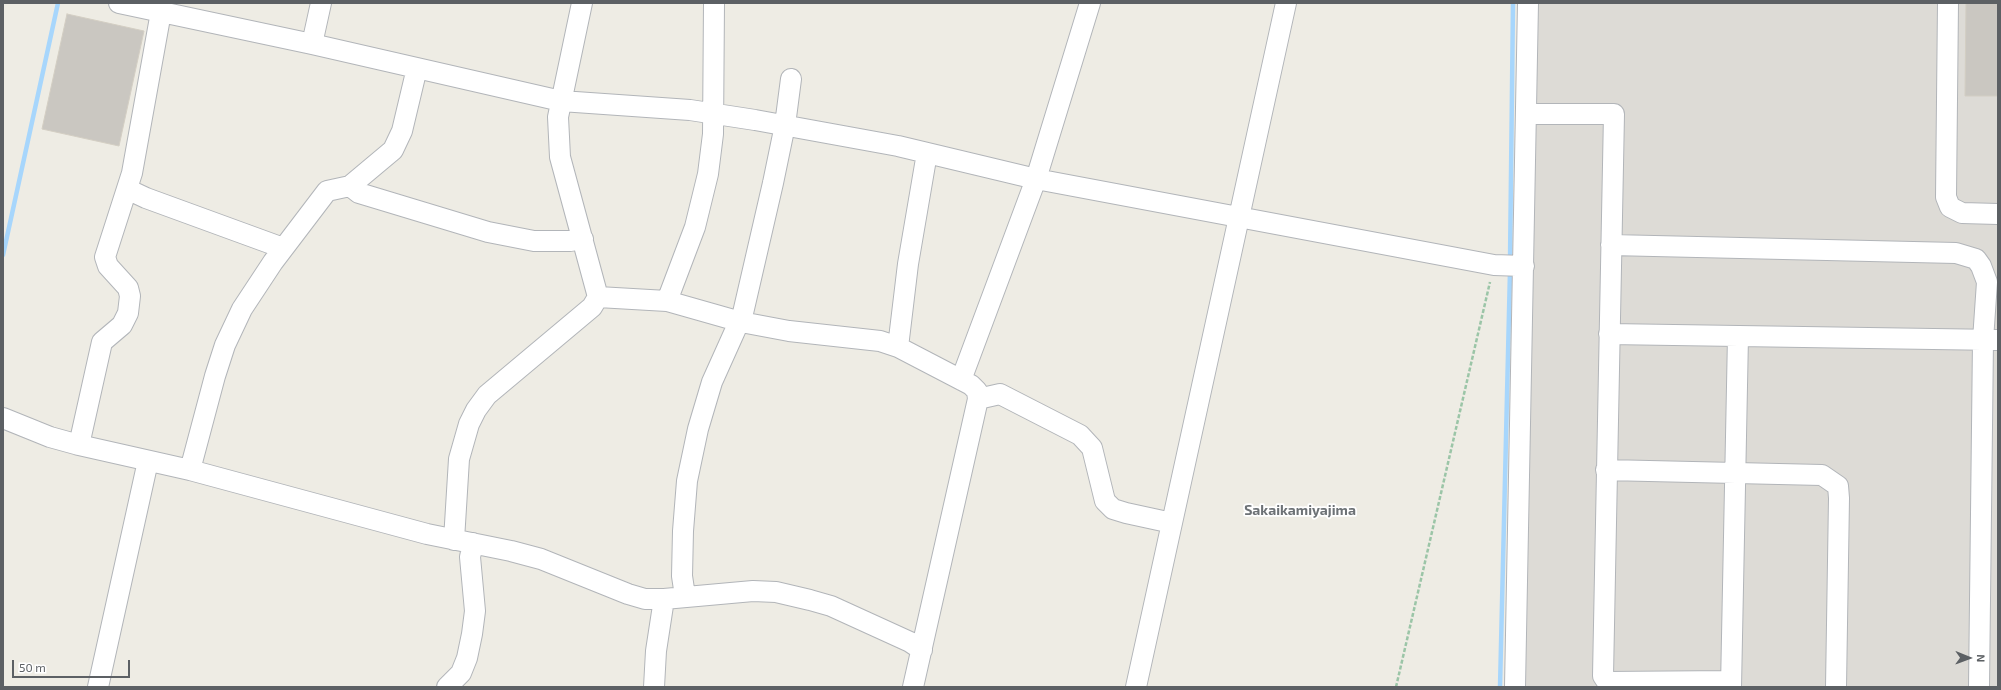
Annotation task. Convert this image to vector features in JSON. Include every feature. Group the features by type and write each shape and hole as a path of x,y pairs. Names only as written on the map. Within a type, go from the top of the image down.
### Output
{"street":[{"path":"119,3 312,44 561,101 713,113 785,125 927,153 1036,179 1494,266 1524,266"},
{"path":"312,44 321,3"},
{"path":"454,540 459,459 469,424 476,410 487,395 592,307 598,297 560,157 558,117 582,3"},
{"path":"667,301 695,227 708,174 713,134 714,3"},
{"path":"960,380 1036,179 1090,3"},
{"path":"1136,687 1286,3"},
{"path":"1515,687 1528,3"},
{"path":"1948,3 1946,197 1950,207 1962,213 1998,214"},
{"path":"79,445 102,342 122,325 128,313 130,296 128,288 108,266 105,257 127,189 137,151 160,12"},
{"path":"190,470 215,376 225,345 242,308 283,248 327,191 350,186 393,150 402,131 417,68"},
{"path":"684,596 682,576 682,531 686,481 698,428 712,382 741,322 766,218 785,125 791,79"},
{"path":"1526,114 1614,114 1603,676 1607,682 1731,684 1738,336"},
{"path":"898,347 908,264 927,153"},
{"path":"350,186 359,193 488,232 534,241 570,241 583,239"},
{"path":"127,189 146,198 283,248"},
{"path":"1611,245 1956,253 1976,259 1982,266 1987,282 1991,340 1980,687"},
{"path":"598,297 667,301 741,322 789,331 860,338 898,347 971,385 977,391 978,399 913,687"},
{"path":"1609,334 1991,340"},
{"path":"978,399 1000,394 1080,435 1092,448 1105,501 1113,509 1172,523"},
{"path":"3,418 50,437 79,445 190,470 454,540 541,559 628,594 645,599 664,599 753,591 793,596 831,606 910,642 922,650"},
{"path":"98,687 148,461"},
{"path":"1606,470 1822,476 1831,480 1838,486 1836,687"},
{"path":"455,685 465,666 474,620 470,557 473,543"},
{"path":"654,687 656,650 664,599"}],"path":[{"path":"1396,687 1494,266"}],"shaded area":[{"path":"1538,3 1998,3 1998,687 1525,687"}],"building":[{"path":"1966,3 1998,3 1998,96 1965,96"},
{"path":"67,14 144,31 119,146 42,129"}],"waterway":[{"path":"3,255 58,3"},
{"path":"1510,261 1513,3"},
{"path":"1500,687 1510,271"}],"district":[{"name":"Sakaikamiyajima","path":"1300,510"}]}
